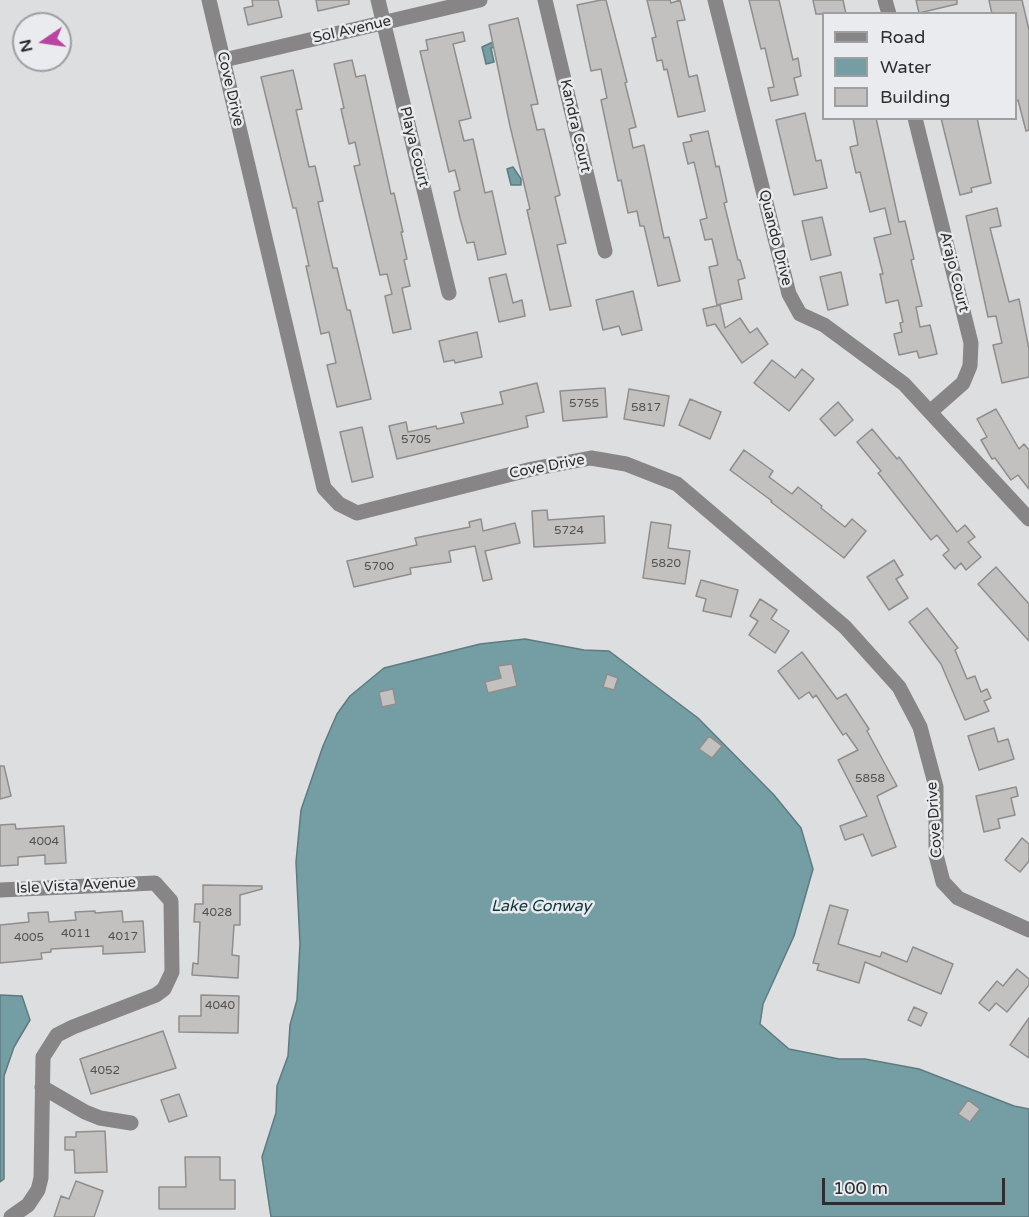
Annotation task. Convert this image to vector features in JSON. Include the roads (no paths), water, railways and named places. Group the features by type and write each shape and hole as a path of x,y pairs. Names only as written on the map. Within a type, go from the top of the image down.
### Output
{"street":[{"name":"Cove Drive","path":"209,0 324,488 339,504 357,513 532,469 591,458 626,464 677,484 845,627 899,687 921,727 936,787 936,855 943,882 958,898 1029,930"},
{"name":"Playa Court","path":"378,0 449,293"},
{"name":"Sol Avenue","path":"224,60 480,0"},
{"name":"Kandra Court","path":"545,0 604,251"},
{"name":"Quando Drive","path":"714,0 789,294 800,314 824,325 904,384 1029,519"},
{"name":"Arajo Court","path":"915,120 971,343 970,366 963,383 930,412"},
{"name":"Isle Vista Avenue","path":"0,890 155,883 171,901 172,972 164,989 156,995 57,1035 43,1057 41,1179 38,1190 28,1205 11,1217"},
{"path":"42,1087 85,1112 100,1118 131,1123"}],"water":[{"path":"493,42 495,47 491,48 494,62 486,64 482,47"},
{"path":"513,167 521,179 521,185 511,185 507,169"},
{"name":"Lake Conway","path":"525,639 584,650 609,651 698,718 774,795 801,828 813,869 794,936 763,1004 760,1024 789,1049 839,1059 865,1059 919,1069 1014,1106 1029,1109 1029,1217 271,1217 262,1157 276,1113 277,1086 288,1056 290,1025 297,1000 300,944 296,862 301,810 323,746 337,714 350,696 384,668 480,644"},
{"path":"0,995 22,996 30,1020 14,1047 4,1076 4,1179 0,1182"}]}
